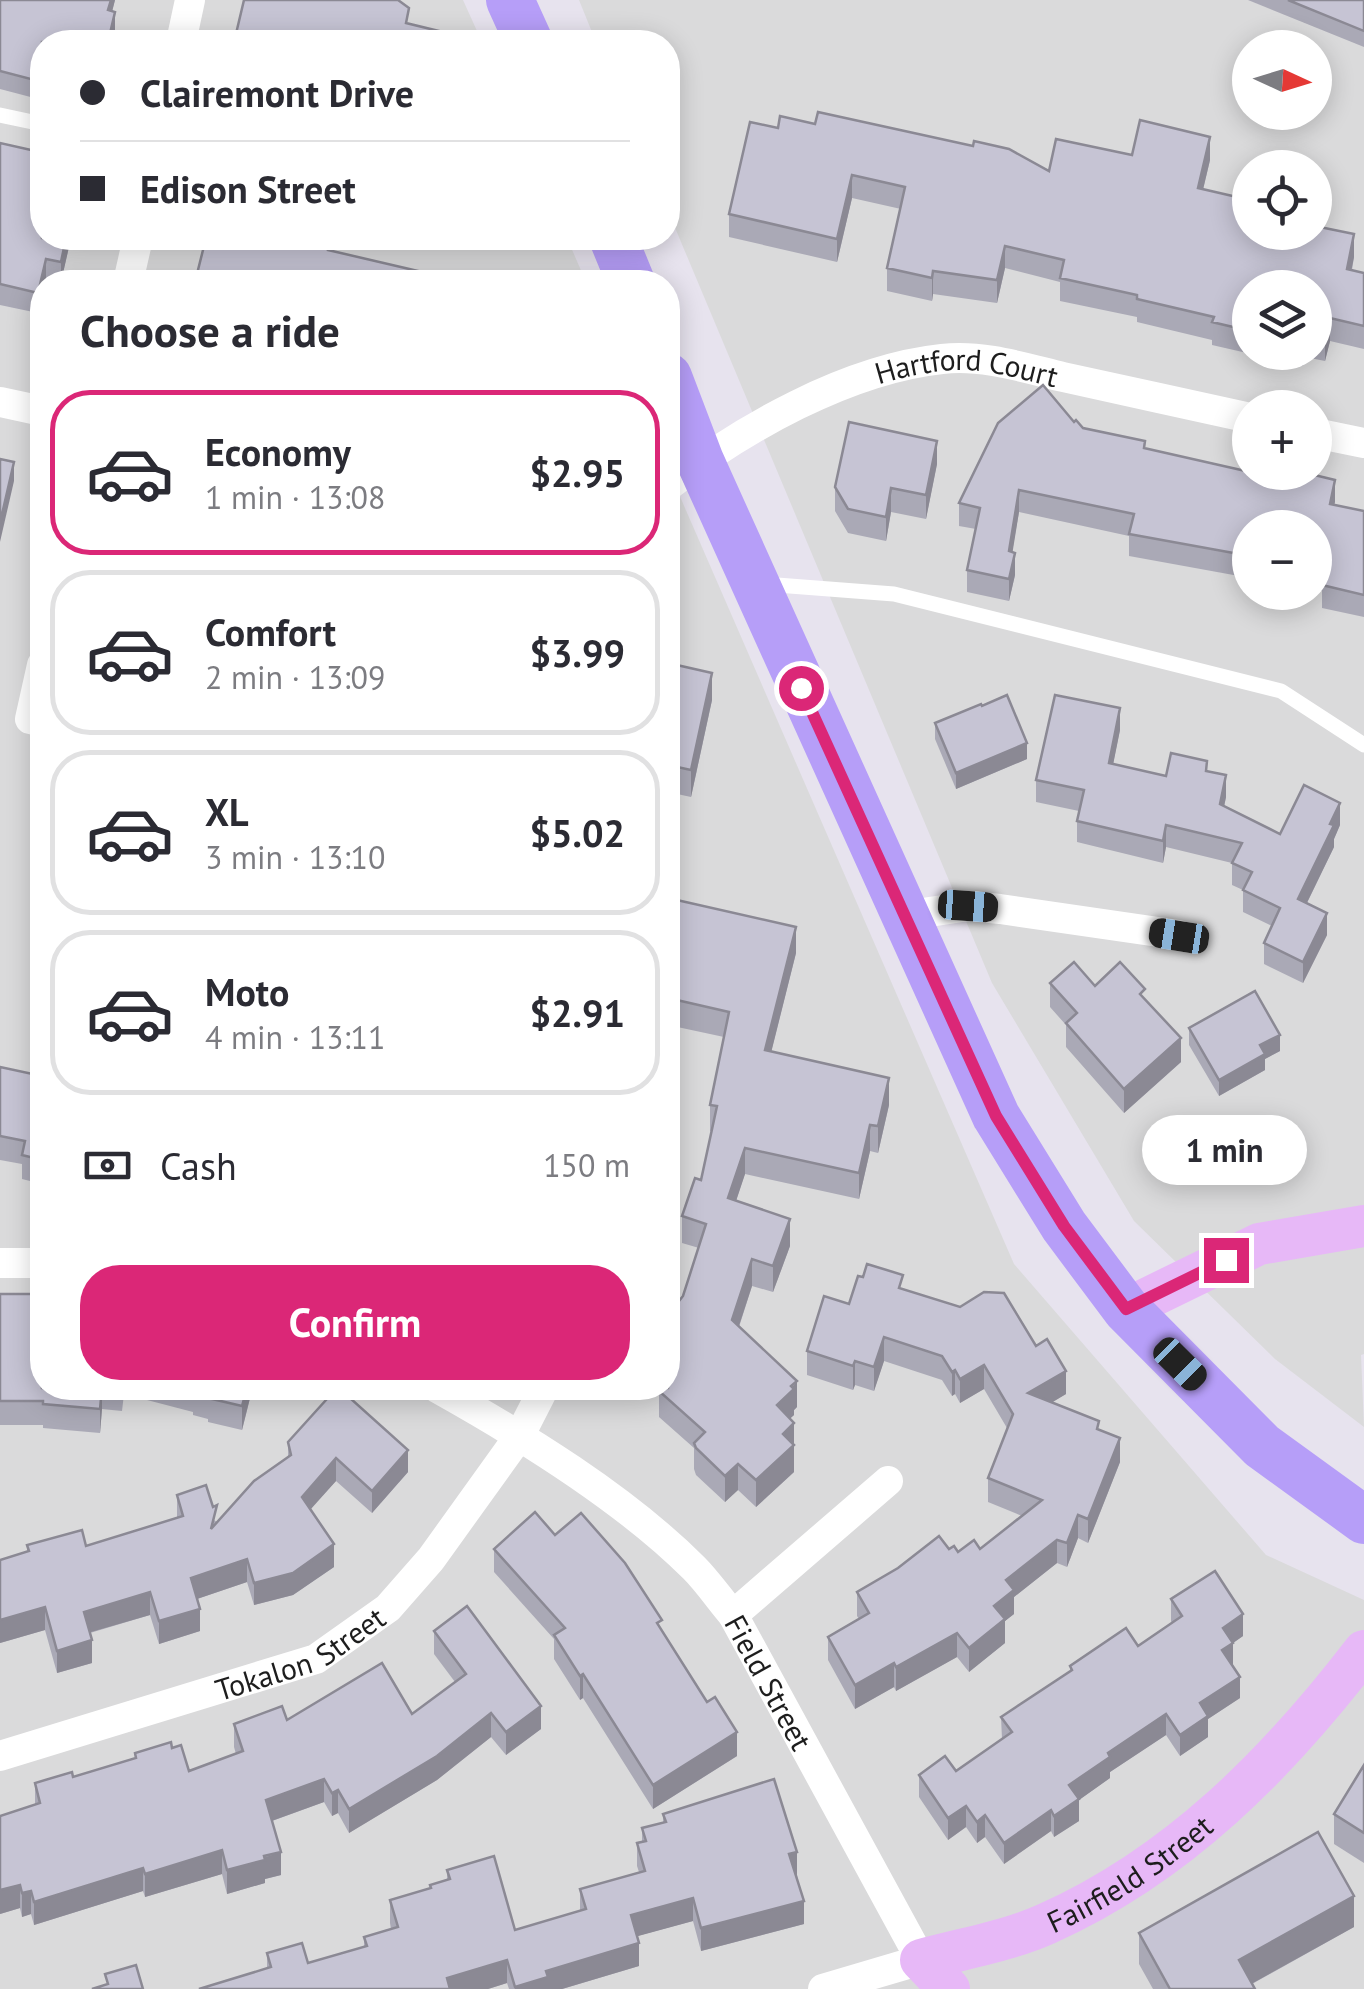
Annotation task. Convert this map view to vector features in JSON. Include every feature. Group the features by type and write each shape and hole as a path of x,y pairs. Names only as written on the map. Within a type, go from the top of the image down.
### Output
{"main road":[{"path":"510,0 524,30"},
{"path":"684,474 755,584 996,1116 1064,1226 1126,1309 1262,1446 1364,1520"}],"street":[{"path":"184,30 190,0"},
{"name":"Hartford Court","path":"684,474 776,413 888,370 945,358 994,362 1232,414"},
{"path":"0,402 30,408"},
{"path":"1332,436 1364,443"},
{"path":"903,916 968,906 1000,908 1179,936"},
{"path":"1126,1309 1258,1244 1364,1226"},
{"path":"0,1264 30,1264"},
{"name":"Field Street","path":"458,1400 520,1435 649,1529 696,1569 733,1615 935,1975"},
{"name":"Tokalon Street","path":"0,1756 316,1660 388,1608 432,1559 520,1435 538,1400"},
{"path":"733,1615 888,1481"},
{"name":"Fairfield Street","path":"823,1989 935,1975 1130,1878 1225,1807 1310,1722 1364,1651"}],"lane":[{"path":"0,115 30,121"},
{"path":"755,584 894,594 1281,691 1364,745"}],"shaded area":[{"path":"0,0 463,0 477,30 30,30 30,250 572,250 581,270 30,270 30,1400 680,1400 680,497 1014,1264 1266,1555 1364,1600 1364,1989 0,1989"},
{"path":"579,0 1364,0 1361,1355 1364,1427 1275,1359 1134,1221 992,983 680,240 680,30 591,30"}],"building":[{"path":"0,0 111,0 108,10 115,12 111,30 30,30 30,79 0,71"},
{"path":"244,0 398,0 409,8 406,23 435,30 237,30"},
{"path":"1288,0 1364,0 1364,31"},
{"path":"818,112 973,146 974,141 1009,149 1049,171 1056,139 1132,155 1140,120 1210,137 1198,188 1232,196 1232,250 1332,250 1332,229 1354,234 1347,269 1364,273 1364,326 1332,318 1332,270 1232,270 1232,327 1212,322 1214,317 1137,299 1137,295 1060,278 1064,260 1005,246 997,280 933,271 932,278 887,268 905,187 852,175 837,239 729,214 750,122 778,128 780,116 815,124"},
{"path":"0,143 30,150 30,250 64,250 61,262 46,259 43,270 30,270 30,291 0,284"},
{"path":"203,250 328,250 414,270 198,270"},
{"path":"1043,385 1083,428 1145,441 1144,448 1232,467 1232,490 1332,490 1332,479 1335,480 1330,504 1364,511 1364,595 1332,587 1332,510 1232,510 1232,553 1129,534 1134,514 1019,490 1009,551 1015,553 1009,579 967,570 980,508 959,503 998,423"},
{"path":"849,422 937,441 926,495 891,488 886,517 848,509 835,487"},
{"path":"0,459 14,462 0,523"},
{"path":"680,666 712,673 691,770 680,768"},
{"path":"1007,695 1027,743 956,773 935,723"},
{"path":"1055,695 1120,708 1109,763 1166,776 1171,753 1207,761 1206,771 1226,775 1220,804 1280,834 1304,785 1340,803 1330,824 1334,825 1298,899 1327,913 1303,962 1264,943 1280,908 1243,890 1252,872 1232,863 1242,843 1166,825 1163,841 1077,821 1084,790 1036,780"},
{"path":"680,901 796,927 765,1050 889,1078 878,1126 870,1125 859,1173 745,1148 728,1198 790,1219 773,1266 752,1259 732,1320 797,1381 777,1405 794,1423 783,1434 794,1445 756,1480 738,1464 725,1476 696,1448 694,1443 705,1432 669,1400 680,1400 680,1300 706,1224 682,1216 695,1178 701,1180 717,1106 710,1105 729,1012 680,1001"},
{"path":"1074,962 1095,986 1120,962 1145,989 1140,994 1181,1038 1124,1089 1066,1023 1077,1013 1050,983"},
{"path":"1255,991 1280,1035 1260,1045 1265,1054 1219,1080 1189,1028"},
{"path":"0,1067 30,1073 30,1157 22,1155 25,1141 0,1136"},
{"path":"867,1264 903,1275 899,1288 960,1307 984,1292 1004,1293 1036,1346 1047,1339 1066,1371 1028,1393 1099,1421 1097,1429 1120,1438 1088,1519 1078,1515 1067,1543 1057,1540 1006,1580 1014,1590 994,1606 1005,1619 969,1648 957,1633 855,1685 828,1637 869,1613 857,1592 898,1568 939,1536 949,1549 954,1546 958,1552 974,1540 980,1549 1042,1500 988,1478 1013,1414 984,1365 960,1379 942,1356 884,1337 874,1367 855,1361 853,1366 807,1351 824,1296 849,1304 858,1276 863,1277"},
{"path":"0,1294 30,1294 30,1400 101,1400 100,1409 43,1401 0,1401"},
{"path":"216,1400 244,1400 242,1406"},
{"path":"326,1400 352,1400 408,1450 372,1491 336,1458 302,1497 334,1544 293,1573 254,1583 247,1559 191,1578 200,1609 159,1621 150,1592 84,1612 92,1640 57,1651 45,1607 0,1620 0,1560 29,1551 27,1545 82,1530 86,1546 183,1516 177,1495 206,1485 213,1507 217,1505 211,1529 254,1481 291,1455 288,1442"},
{"path":"535,1512 555,1535 581,1513 625,1563 707,1702 715,1697 737,1732 653,1785 554,1635 565,1628 494,1549"},
{"path":"1215,1571 1243,1614 1223,1628 1233,1643 1222,1650 1240,1677 1200,1703 1208,1716 1180,1735 1166,1714 1069,1785 1079,1799 1054,1816 1051,1810 1004,1843 985,1815 977,1822 966,1806 948,1818 919,1775 945,1756 956,1771 1012,1732 1001,1717 1126,1628 1138,1646 1182,1616 1171,1599"},
{"path":"467,1606 541,1706 506,1732 491,1713 437,1756 349,1809 338,1790 332,1793 324,1779 266,1800 281,1852 264,1856 265,1860 227,1870 222,1850 145,1874 143,1868 34,1902 31,1891 22,1893 20,1885 0,1890 0,1816 40,1803 35,1783 72,1772 73,1777 136,1758 135,1753 171,1742 172,1748 181,1745 189,1771 243,1751 234,1724 282,1706 287,1720 382,1663 412,1714 466,1674 434,1631"},
{"path":"1364,1765 1364,1833 1334,1814"},
{"path":"774,1779 797,1852 789,1854 804,1901 701,1928 693,1898 631,1915 639,1943 546,1971 548,1977 515,1987 507,1960 447,1978 450,1989 199,1989 271,1967 267,1953 302,1943 308,1963 367,1946 364,1937 398,1927 390,1900 450,1879 447,1870 494,1856 515,1930 586,1909 580,1889 645,1871 637,1843 646,1841 642,1828 666,1822 663,1814"},
{"path":"1318,1832 1354,1896 1239,1960 1255,1989 1170,1989 1139,1933"},
{"path":"136,1965 143,1989 92,1989 108,1984 105,1974"}],"route":[{"path":"801,688 996,1116 1064,1226 1126,1309 1226,1260"}]}
